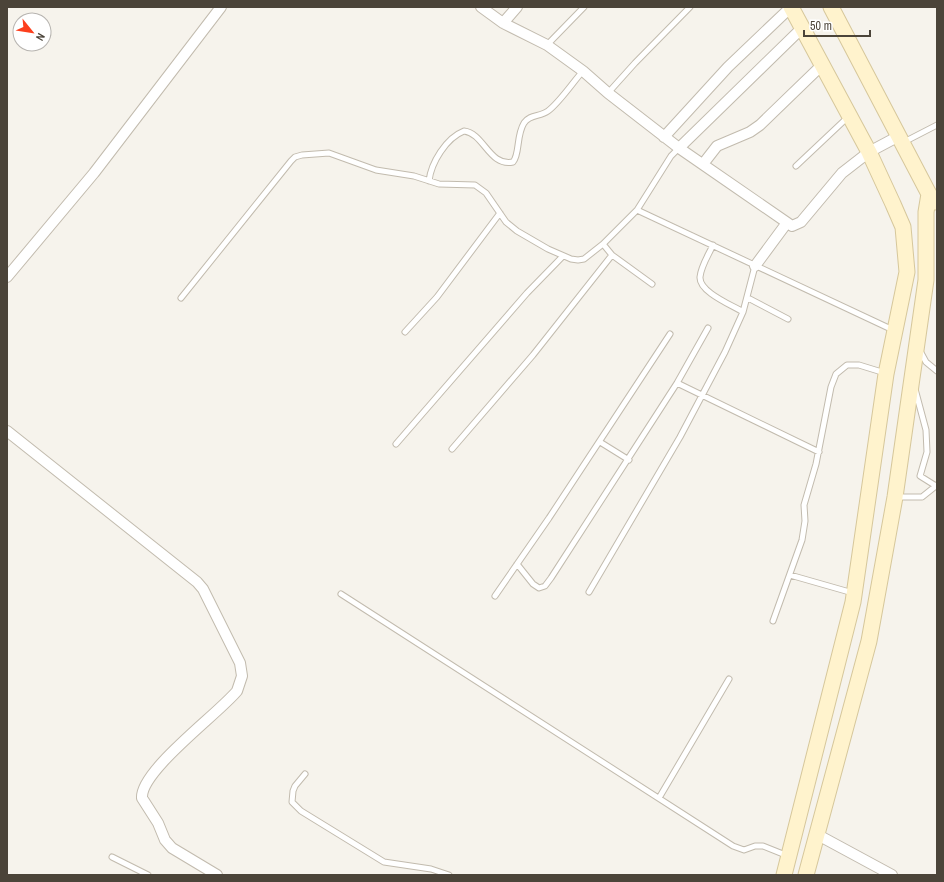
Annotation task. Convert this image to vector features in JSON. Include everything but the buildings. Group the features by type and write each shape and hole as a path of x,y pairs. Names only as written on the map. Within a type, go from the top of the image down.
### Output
{"street":[{"path":"7,277 94,174 221,7"},
{"path":"481,7 492,10 503,23 547,45 583,71 608,93 664,137 786,224 792,226 799,224 842,173 873,150 896,140"},
{"path":"503,23 517,7"},
{"path":"664,137 728,67 791,7 849,117 873,150 903,227 906,244 907,272 886,374 854,594 784,875"},
{"path":"806,875 869,641 895,497 926,280 926,217 933,198 896,140 831,7"},
{"path":"679,148 802,28"},
{"path":"703,164 718,146 750,132 760,125 822,65"},
{"path":"755,266 786,224"},
{"path":"7,431 197,582 203,589 240,663 242,676 237,692 165,760 148,779 142,793 142,798 158,823 165,840 172,848 217,875"},
{"path":"818,835 892,875"}],"lane":[{"path":"547,45 584,7"},
{"path":"608,93 690,7"},
{"path":"429,181 431,170 444,147 458,133 464,131 475,136 484,148 494,157 507,162 513,162 516,155 517,140 525,122 534,115 547,112 583,71"},
{"path":"796,166 849,117"},
{"path":"896,140 937,126"},
{"path":"181,298 295,157 317,152 329,153 376,170 414,176 439,184 474,186 486,193 506,222 517,231 548,249 571,259 584,259 603,244 637,210 671,156 679,148"},
{"path":"637,210 895,331"},
{"path":"405,332 437,297 500,213"},
{"path":"603,244 612,255 652,284"},
{"path":"713,245 700,275 701,285 711,294 744,312"},
{"path":"452,449 533,355 612,255"},
{"path":"396,444 527,293 564,256"},
{"path":"589,592 702,396 744,312 748,298 751,276 755,266"},
{"path":"748,298 788,319"},
{"path":"517,564 536,587 539,588 545,586 629,460 677,383 708,328"},
{"path":"495,596 600,442 670,334"},
{"path":"917,343 926,362 937,371"},
{"path":"773,621 802,540 805,521 804,505 819,452 831,387 836,374 847,365 859,366 886,374"},
{"path":"895,497 922,497 936,486 920,476 927,452 926,430 923,413 912,379"},
{"path":"677,383 819,452"},
{"path":"600,442 629,460"},
{"path":"790,574 854,594"},
{"path":"342,594 739,849 744,850 755,846 763,846 789,856"},
{"path":"659,798 729,679"},
{"path":"305,774 293,791 292,802 301,811 384,862 431,869 449,875"},
{"path":"112,857 148,875"}]}
